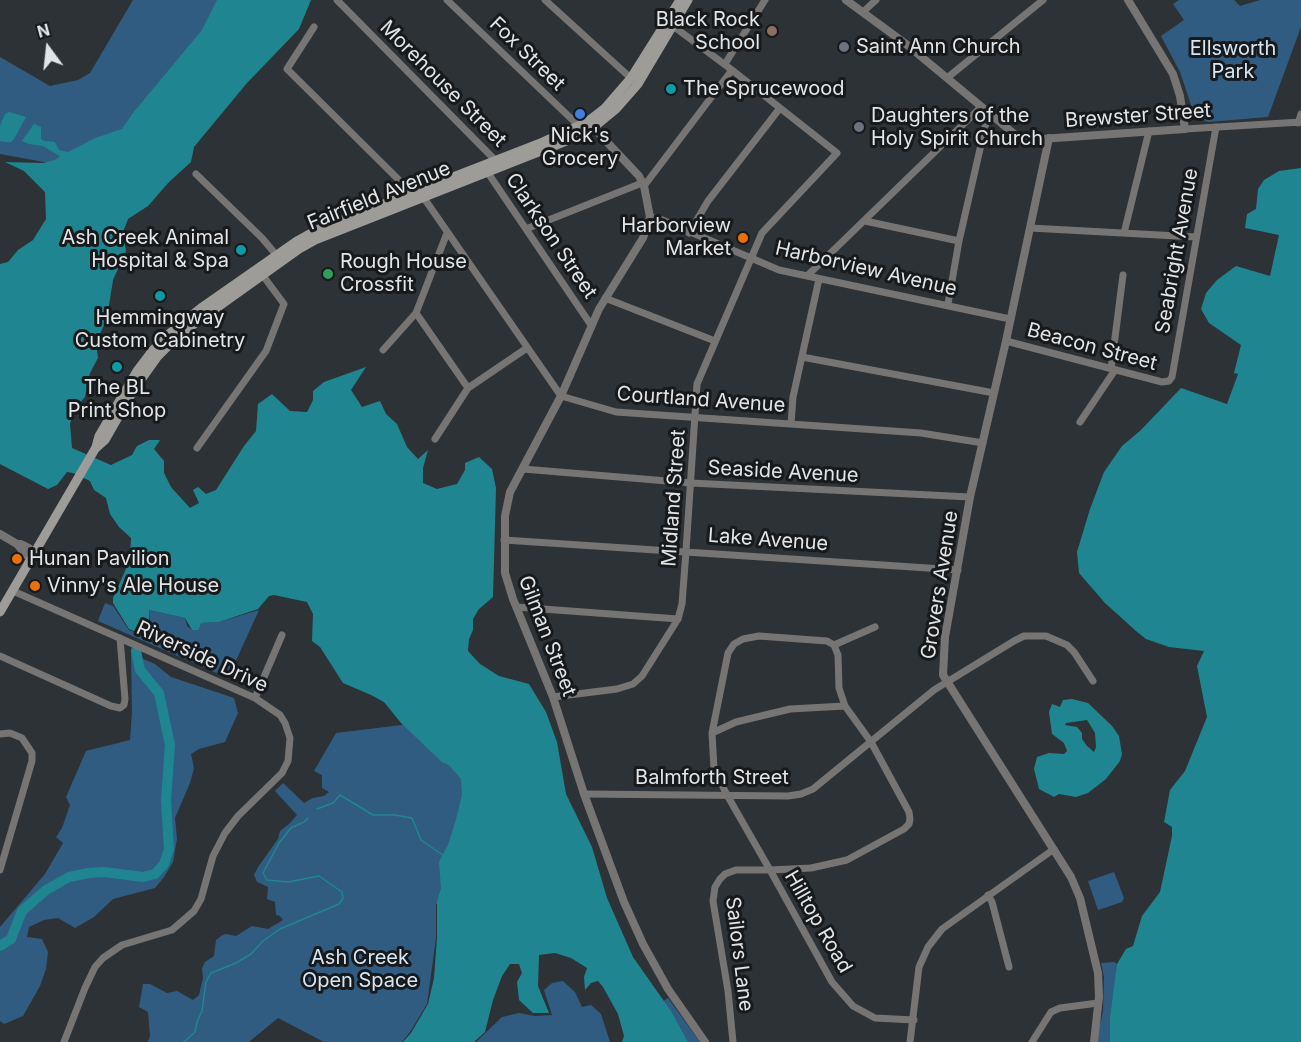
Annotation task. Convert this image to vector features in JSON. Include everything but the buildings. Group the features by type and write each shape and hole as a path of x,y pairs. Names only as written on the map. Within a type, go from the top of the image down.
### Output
{"main road":[{"name":"Fairfield Avenue","path":"0,612 94,451 99,436 123,393 155,353 204,311 279,258 297,241 498,164 586,127 616,109 685,0"}],"street":[{"name":"Morehouse Street","path":"337,0 498,164"},
{"name":"Fox Street","path":"447,0 586,127"},
{"path":"545,0 635,81"},
{"path":"725,64 765,0"},
{"name":"Brewster Street","path":"846,0 906,44 1018,137 1049,138 1299,122"},
{"path":"863,12 876,0"},
{"path":"947,78 1043,0"},
{"path":"1128,0 1173,74 1181,102 1185,129"},
{"path":"670,23 780,108 708,201 689,233"},
{"path":"314,27 287,69 418,195 561,396"},
{"path":"526,230 643,184 732,70"},
{"path":"807,276 981,107"},
{"name":"Midland Street","path":"553,697 617,689 633,684 642,676 678,619 682,604 697,384 762,233 837,153 780,108"},
{"path":"948,304 959,242 988,114"},
{"path":"1299,122 1301,114"},
{"path":"586,127 634,171 643,184 650,217"},
{"name":"Seabright Avenue","path":"1169,381 1172,377 1216,127"},
{"path":"1124,233 1149,131"},
{"name":"Grovers Avenue","path":"1049,138 970,497 943,657 943,675 1054,849 1072,879 1080,898 1098,973 1094,1042"},
{"name":"Clarkson Street","path":"485,169 591,325"},
{"path":"196,174 279,258"},
{"name":"Harborview Avenue","path":"650,217 660,219 779,270 948,304 1010,319"},
{"name":"Gilman Street","path":"650,217 643,238 605,298 591,325 561,396 507,501 504,540 505,573 516,607 553,697 584,794 624,902 642,944 668,989 705,1042"},
{"path":"865,221 959,242"},
{"path":"1030,228 1196,237"},
{"path":"383,350 416,313 447,233"},
{"path":"197,448 266,351 284,304 260,272"},
{"path":"1080,422 1113,370 1123,275"},
{"path":"790,424 793,397 819,279"},
{"path":"605,298 715,341"},
{"path":"416,313 468,388"},
{"name":"Beacon Street","path":"1006,341 1113,370 1162,382 1169,381"},
{"path":"435,439 468,388 527,348"},
{"path":"802,357 994,393"},
{"name":"Courtland Avenue","path":"561,396 616,412 921,433 982,443"},
{"name":"Seaside Avenue","path":"523,470 691,483 970,497"},
{"path":"0,534 17,544 26,555 34,556"},
{"name":"Lake Avenue","path":"504,540 958,570"},
{"name":"Riverside Drive","path":"13,591 255,698 276,711 288,731 290,753 282,773 238,816 222,837 213,856 201,899 190,915 172,930 113,950 99,963 85,988 64,1042"},
{"path":"516,607 678,619"},
{"path":"871,742 844,706 839,688 838,655 834,645 875,627"},
{"path":"255,698 282,635"},
{"name":"Hilltop Road","path":"834,645 827,641 759,636 743,639 734,644 728,654 712,733 714,769 832,982 853,1006 875,1018 914,1020"},
{"name":"Balmforth Street","path":"584,794 788,796 801,794 813,789 934,690 1014,640 1031,636 1046,636 1067,645 1093,681"},
{"path":"0,656 118,708 124,705 125,699 120,638"},
{"path":"712,733 736,722 790,709 844,706"},
{"path":"0,734 10,733 22,738 32,753 32,761 0,870"},
{"name":"Sailors Lane","path":"733,1042 728,991 713,901 715,887 725,874 736,870 811,868 847,861 904,829 909,824 909,812 871,742"},
{"path":"910,1042 919,966 928,947 942,929 1054,849"},
{"path":"988,895 992,902 1009,967"},
{"path":"1032,1042 1051,1012 1060,1008 1098,1003"}],"green space":[{"path":"133,0 267,0 137,135 71,167 0,154 0,57 50,86 78,80 90,73"},
{"name":"Ellsworth Park","path":"1179,0 1234,0 1240,6 1260,0 1301,0 1301,27 1268,117 1208,122 1194,114 1180,72 1161,36 1184,20 1173,4"},
{"path":"105,603 113,606 129,630 148,637 149,610 185,618 187,626 192,630 199,630 201,623 219,622 259,610 228,678 98,621"},
{"path":"131,654 155,664 171,677 234,698 238,713 225,742 199,749 191,754 194,768 175,818 177,839 173,862 164,877 155,888 113,899 94,917 75,928 58,918 44,920 29,927 27,937 42,939 48,952 46,969 40,986 23,1016 4,1024 0,1021 0,927 45,874 63,843 56,837 62,828 70,805 66,797 86,751 130,740"},
{"name":"Ash Creek Open Space","path":"410,724 465,779 466,793 440,903 436,904 436,938 427,1004 402,1042 324,1042 278,1018 249,1042 148,1042 150,1036 148,1012 139,1007 143,984 150,984 167,993 177,991 193,1000 199,995 203,978 202,968 205,962 214,956 216,940 226,934 236,936 252,926 268,929 283,920 276,915 275,902 267,899 268,887 257,882 254,875 278,839 280,831 297,815 275,791 283,783 304,803 324,796 329,792 322,788 322,775 314,771 336,733"},
{"path":"1114,872 1124,898 1122,902 1098,910 1088,881"},
{"path":"1114,962 1117,964 1110,1016 1110,1042 1096,1042 1103,1011 1104,977 1101,963"},
{"path":"563,981 575,992 582,1007 591,1005 601,1014 610,1042 476,1042 502,1017 519,1013 535,1016 552,1015 544,990 552,983"},
{"path":"668,998 700,1042 688,1042 673,1014 662,1002"}],"shaded area":[{"path":"217,0 311,0 299,29 247,83 194,147 191,162 148,206 128,219 123,232 126,251 113,280 107,318 96,343 98,358 90,373 85,397 74,410 70,424 72,448 111,465 132,455 137,446 149,440 160,440 154,449 164,461 164,473 171,487 190,508 199,503 193,490 198,487 206,494 216,490 256,431 258,404 272,394 290,411 307,412 313,400 313,391 324,382 366,367 351,390 362,407 380,401 386,414 397,424 407,447 418,459 428,450 423,468 423,483 437,489 457,484 465,470 465,463 479,457 492,469 496,488 493,597 479,609 473,619 468,651 480,664 499,676 529,684 546,712 557,742 566,794 592,847 607,898 633,957 673,1014 688,1042 622,1042 624,1036 618,1014 603,987 598,981 591,983 585,990 584,977 587,968 571,958 555,953 539,955 538,986 549,1013 533,1013 519,1000 517,982 522,973 519,964 510,964 502,976 493,1000 485,1032 474,1042 403,1042 428,1004 434,978 437,902 441,888 439,862 448,845 456,819 462,795 461,779 449,765 442,762 401,723 384,702 343,683 320,647 312,641 313,614 307,602 269,596 258,609 219,622 201,623 199,630 192,630 185,618 149,610 149,637 129,629 113,603 113,598 130,560 131,538 110,514 106,498 94,490 90,481 73,473 67,472 57,485 48,489 0,464 0,264 8,262 18,250 33,240 46,219 45,192 24,171 5,162 43,163 60,156 43,146 22,141 34,124 41,127 41,139 55,142 59,150 68,152 95,138 122,129 202,30"},
{"path":"9,112 26,117 11,142 0,141 0,126 5,114"},
{"path":"1301,168 1301,1042 1110,1042 1110,1016 1117,964 1126,949 1133,946 1142,916 1160,892 1172,836 1172,827 1164,822 1170,790 1185,771 1207,717 1197,666 1204,651 1169,647 1146,639 1105,603 1079,573 1077,552 1104,472 1122,446 1141,430 1181,388 1227,404 1238,374 1234,373 1241,345 1209,323 1201,309 1206,293 1217,280 1236,266 1270,276 1279,235 1245,228 1247,214 1256,209 1258,189 1264,180 1279,171"},
{"path":"1072,699 1088,703 1119,736 1122,754 1120,761 1106,779 1088,793 1076,797 1059,794 1054,797 1039,789 1034,769 1037,757 1049,753 1064,754 1067,751 1064,743 1052,734 1049,712 1052,704 1060,707 1063,700","holes":["1087,720 1095,733 1094,752 1082,739 1082,733 1077,727 1065,725"]}],"waterway":[{"path":"0,946 11,939 22,911 46,890 69,877 104,872 143,877 155,874 164,864 169,849 166,800 170,745 159,693 140,670 136,651"},
{"path":"317,809 333,803 340,795 373,815 412,818 421,840 444,856"},
{"path":"184,1042 195,1032 202,1011 206,982 211,973 251,954 263,941 280,929 339,904 343,898 342,892 319,876 288,882 267,880 263,873 279,843 291,828 308,818"}],"place":[{"name":"Black Rock School","path":"772,31"},
{"name":"Saint Ann Church","path":"844,47"},
{"name":"The Sprucewood","path":"671,89"},
{"name":"Nick's Grocery","path":"580,114"},
{"name":"Daughters of the Holy Spirit Church","path":"859,127"},
{"name":"Harborview Market","path":"743,238"},
{"name":"Ash Creek Animal Hospital & Spa","path":"241,250"},
{"name":"Rough House Crossfit","path":"328,274"},
{"name":"Hemmingway Custom Cabinetry","path":"160,296"},
{"name":"The BL Print Shop","path":"117,367"},
{"name":"Hunan Pavilion","path":"17,559"},
{"name":"Vinny's Ale House","path":"35,586"}]}
